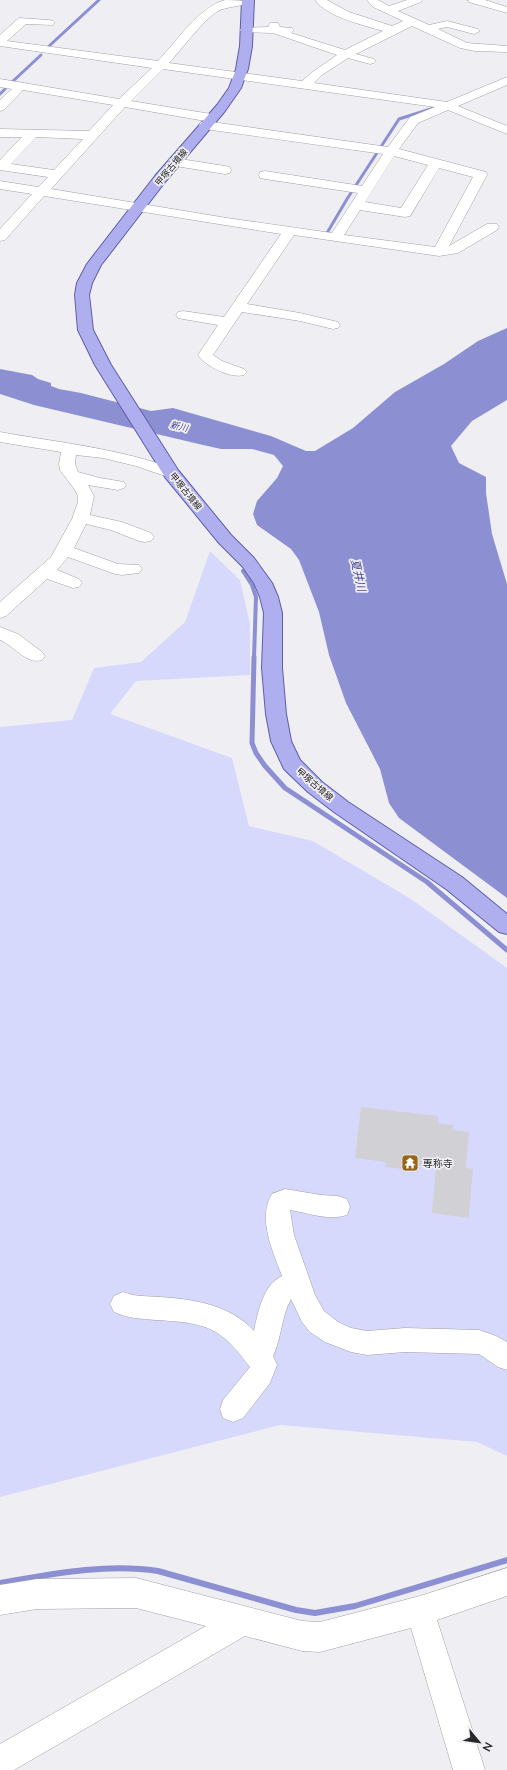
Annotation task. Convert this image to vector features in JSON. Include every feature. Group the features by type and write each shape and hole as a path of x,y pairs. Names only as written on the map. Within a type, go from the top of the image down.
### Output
{"main road":[{"name":"甲塚古墳線","path":"248,1 246,46 240,77 224,103 174,162 94,264 82,287 82,306 86,330 102,358 103,365 167,467 225,539 248,562 263,583 270,597 273,613 272,668 276,714 281,740 291,764 315,787 336,803 454,883 507,926"}],"street":[{"path":"320,0 326,6 392,30"},
{"path":"372,0 377,5 389,10 417,16"},
{"path":"389,10 417,0"},
{"path":"473,0 507,10"},
{"path":"2,231 41,192 121,104 160,66 201,20 213,9 234,1 248,1"},
{"path":"401,6 417,16 428,28 464,46 475,48 507,49"},
{"path":"304,85 318,73 347,54 417,16"},
{"path":"0,42 23,20 53,20 24,47"},
{"path":"428,28 439,24 447,24 474,31"},
{"path":"246,30 274,28 370,61"},
{"path":"301,37 319,36 333,40"},
{"path":"301,37 300,41 314,50"},
{"path":"0,42 24,47 446,105 507,130"},
{"path":"336,237 391,151 414,120 446,105 507,81"},
{"path":"0,83 115,102 208,121 391,151 481,175 439,252"},
{"path":"0,107 20,87"},
{"path":"423,102 434,94"},
{"path":"0,133 92,135"},
{"path":"32,134 3,161 1,166 57,174"},
{"path":"174,162 225,170"},
{"path":"356,205 405,213 435,163"},
{"path":"5,186 26,170"},
{"path":"265,175 366,190"},
{"path":"5,186 138,208 439,252 453,250 492,227"},
{"path":"239,372 215,363 206,355 290,231"},
{"path":"238,307 300,317 333,325"},
{"path":"183,315 228,322"},
{"path":"0,437 103,453 167,467"},
{"path":"0,612 57,561 65,550 80,518 86,504 86,496 71,475 66,458 70,449"},
{"path":"71,475 99,483 118,485"},
{"path":"80,518 116,526 145,537"},
{"path":"65,550 115,569 133,569"},
{"path":"45,572 73,583"},
{"path":"0,633 12,638 36,656"},
{"path":"338,1207 311,1205 286,1199 282,1200 278,1206 277,1215 280,1232 305,1304 311,1315 320,1325 352,1341 375,1344 414,1339 484,1343 507,1358"},
{"path":"258,1357 264,1346 272,1310 277,1299 283,1288 297,1281"},
{"path":"123,1304 130,1307 192,1311 226,1323 238,1331 264,1365 261,1374 233,1409"},
{"path":"0,1600 37,1594 136,1593 302,1636 320,1637 420,1611 507,1582"},
{"path":"420,1611 469,1770"},
{"path":"0,1761 243,1621"}],"shaded area":[{"path":"210,551 240,580 250,624 250,675 136,681 110,714 232,758 249,826 313,841 411,899 507,968 507,1456 477,1442 280,1425 0,1497 0,727 72,720 94,668 141,662 185,622"}],"water":[{"path":"507,328 507,400 472,421 451,446 459,463 486,477 486,493 492,534 507,584 507,898 399,818 389,803 380,769 346,703 329,655 319,612 299,560 291,549 257,525 253,514 257,501 277,478 283,466 274,455 252,449 221,449 34,405 0,394 0,369 32,375 38,379 51,383 51,386 59,389 81,393 151,411 173,408 271,436 306,451 315,451 353,428 395,392 444,364 478,341"}],"building":[{"name":"専称寺","path":"361,1107 438,1116 438,1123 453,1125 452,1130 469,1132 466,1168 473,1169 469,1218 432,1213 436,1168 404,1164 403,1169 385,1167 386,1162 355,1158"}],"waterway":[{"path":"48,47 99,0"},
{"path":"11,83 41,55"},
{"path":"0,94 5,89"},
{"path":"327,233 347,199 399,119 437,107"},
{"path":"243,571 252,585 256,597 254,658"},
{"path":"254,657 252,743 256,753 265,766 285,788 427,882 507,950"},
{"path":"0,1583 79,1571 119,1568 138,1569 158,1571 296,1610 315,1613 355,1606 507,1560"}],"place":[{"name":"専称寺","path":"410,1163"}],"water label":[{"name":"新川","path":"179,426"},
{"name":"夏井川","path":"359,575"}]}
